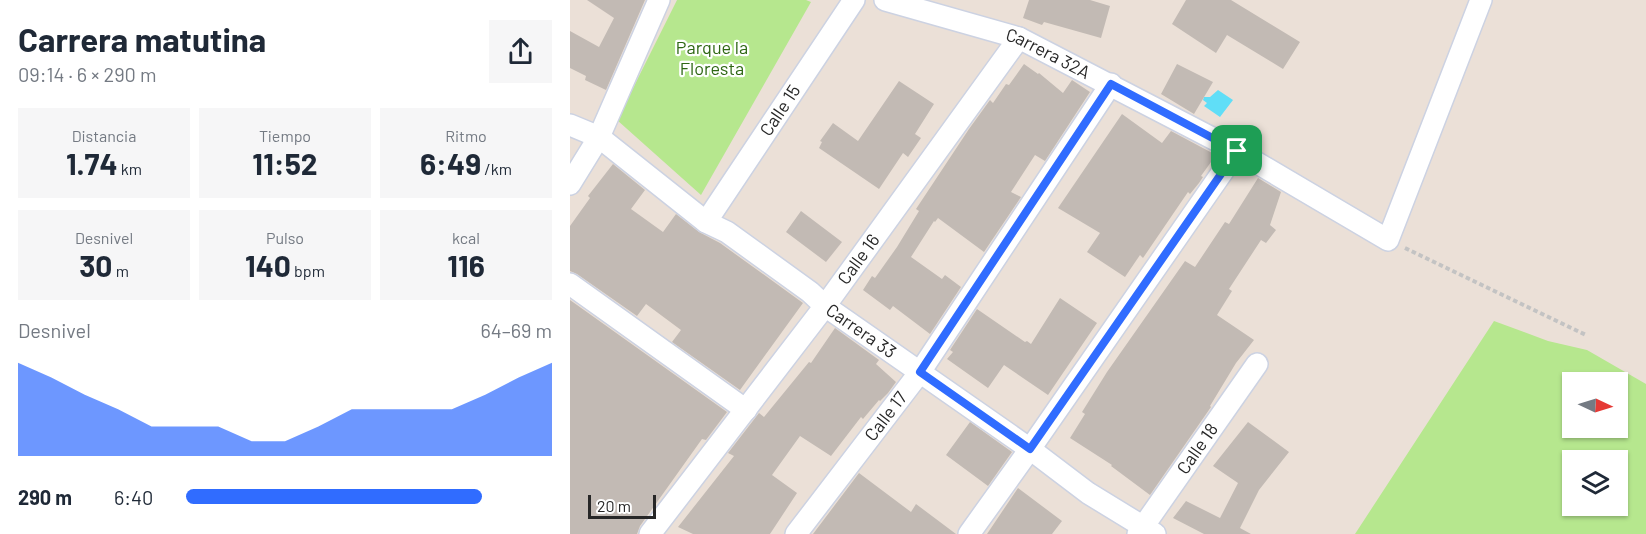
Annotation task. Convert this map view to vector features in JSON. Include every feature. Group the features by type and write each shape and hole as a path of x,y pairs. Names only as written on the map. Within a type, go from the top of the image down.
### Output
{"street":[{"path":"570,184 598,137 660,0"},
{"name":"Calle 15","path":"706,222 854,0"},
{"name":"Carrera 32A","path":"885,0 1019,38 1237,151 1388,240"},
{"path":"1388,240 1481,0"},
{"name":"Calle 16","path":"650,534 825,306 1019,38"},
{"name":"Calle 17","path":"796,534 920,372 1111,84"},
{"name":"Carrera 33","path":"570,125 598,137 706,222 727,232 810,292 825,306 1145,532"},
{"path":"969,534 1237,151"},
{"path":"570,284 746,410"},
{"name":"Calle 18","path":"1145,532 1257,364"}],"path":[{"path":"1388,240 1586,335"}],"green space":[{"name":"Parque la Floresta","path":"677,0 806,0 811,2 701,195 617,120"},
{"path":"1494,321 1548,341 1587,350 1625,372 1562,372 1562,438 1628,438 1628,374 1646,384 1646,534 1355,534"}],"water":[{"path":"1218,90 1233,100 1220,117 1204,106 1207,103 1203,100 1204,97 1210,97"}],"building":[{"path":"587,0 645,0 606,90 585,80 586,76 570,68 570,31 599,47 614,18"},
{"path":"1029,0 1090,0 1110,6 1101,38 1044,22 1042,25 1023,18"},
{"path":"1186,0 1231,0 1300,42 1283,69 1227,35 1216,53 1172,24"},
{"path":"1024,64 1063,93 1072,80 1090,92 1045,161 1035,155 1011,192 1021,197 984,252 938,218 934,221 911,257 942,279 945,275 961,287 930,334 893,306 890,310 863,290 872,276 875,278 897,247 919,211 916,209 969,129 990,100 993,103"},
{"path":"1177,64 1213,82 1194,114 1161,94"},
{"path":"899,81 934,104 915,134 921,138 908,157 903,153 879,189 819,148 822,142 820,141 833,123 858,141"},
{"path":"1122,114 1162,143 1171,131 1216,155 1201,176 1203,177 1199,183 1190,194 1188,192 1143,258 1140,255 1125,277 1087,252 1100,233 1058,208"},
{"path":"613,164 645,190 631,209 663,232 676,214 803,303 740,390 672,342 681,330 646,304 637,316 570,271 570,226 590,198 588,196"},
{"path":"1258,178 1281,192 1270,225 1276,230 1266,243 1261,240 1229,289 1232,291 1217,315 1254,340 1236,363 1211,407 1150,495 1112,465 1070,438 1085,414 1082,412 1107,372 1185,261 1195,267 1225,222 1229,224"},
{"path":"801,211 842,242 826,262 786,232"},
{"path":"1060,298 1097,323 1048,395 1004,365 988,388 947,359 953,352 950,350 977,309 1031,344"},
{"path":"570,300 727,412 706,440 702,439 640,526 637,534 570,534"},
{"path":"835,328 879,360 876,364 896,382 888,393 863,419 861,417 831,456 800,436 772,475 797,493 770,534 693,534 678,527 734,456 728,453 759,413 764,417 809,362 811,363"},
{"path":"970,422 1012,452 988,486 946,455"},
{"path":"1248,422 1289,452 1259,490 1240,528 1251,534 1204,534 1173,518 1186,501 1220,518 1238,483 1213,466"},
{"path":"859,473 911,512 916,504 956,534 813,534"},
{"path":"1018,488 1062,521 1052,534 987,534"}],"route":[{"path":"1111,84 1237,151 1030,449 920,372 1111,84"}]}
